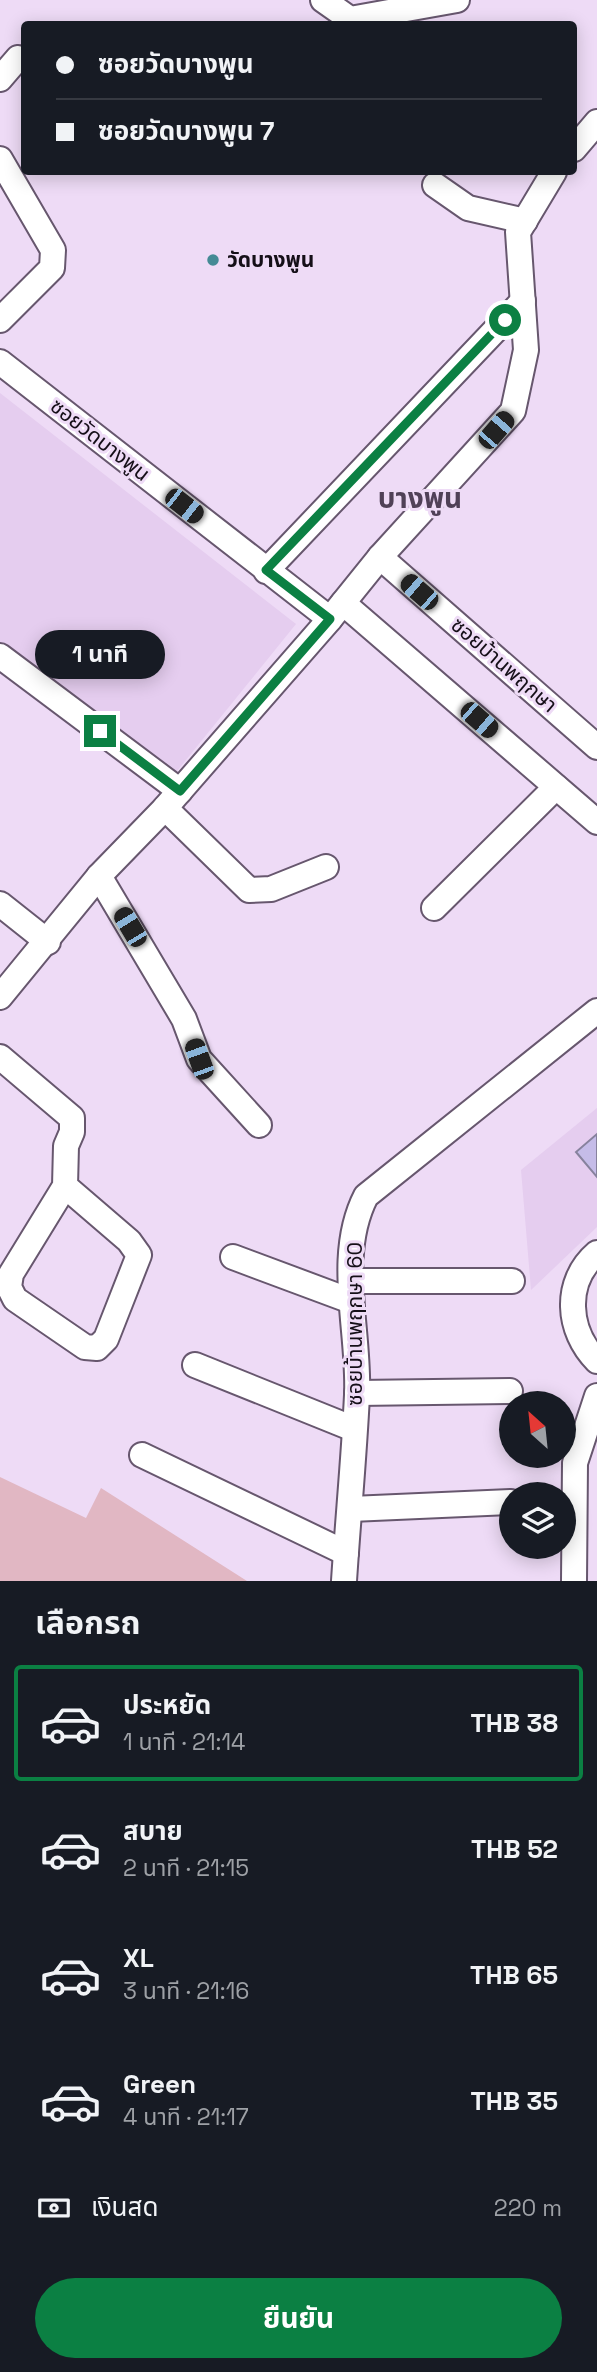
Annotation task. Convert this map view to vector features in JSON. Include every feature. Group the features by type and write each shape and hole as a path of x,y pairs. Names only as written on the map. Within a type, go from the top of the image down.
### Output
{"street":[{"path":"323,0 350,19 457,0"},
{"path":"0,79 18,58"},
{"path":"577,145 597,122"},
{"path":"0,159 53,250 52,268 0,320"},
{"path":"0,997 48,942 99,876 173,799 380,557 513,411 526,350 518,232 552,175"},
{"path":"435,185 468,208 525,220"},
{"path":"266,570 523,301"},
{"name":"ซอยวัดบางพูน","path":"0,362 266,570 336,611 597,822"},
{"name":"ซอยบ้านพฤกษา","path":"380,557 597,747"},
{"path":"0,656 173,799 249,890 271,889 326,867"},
{"path":"434,908 556,787"},
{"path":"99,876 184,1019 199,1059 259,1125"},
{"path":"0,904 48,942"},
{"name":"ซอยบ้านพฤกษา 60","path":"344,1581 357,1393 352,1291 355,1218 366,1196 597,1011"},
{"path":"0,1057 72,1118 72,1132 66,1146 65,1186 12,1274 9,1287 15,1299 85,1348 97,1348 106,1339 139,1255 129,1241 65,1186"},
{"path":"597,1253 577,1280 573,1308 579,1337 597,1361"},
{"path":"233,1256 352,1291 512,1280"},
{"path":"195,1365 354,1429"},
{"path":"357,1393 499,1391"},
{"path":"574,1581 575,1463 597,1396"},
{"path":"142,1455 346,1553"},
{"path":"351,1510 499,1503"}],"shaded area":[{"path":"0,393 296,624 173,776 0,654"},
{"path":"597,1108 597,1227 531,1290 521,1170"},
{"path":"0,1477 86,1518 101,1488 247,1581 0,1581"}],"building":[{"path":"597,1134 597,1177 576,1152"}],"place":[{"name":"วัดบางพูน","path":"213,260"}],"district":[{"name":"บางพูน","path":"420,498"}],"route":[{"path":"100,731 180,791 330,619 266,570 505,320"}]}
